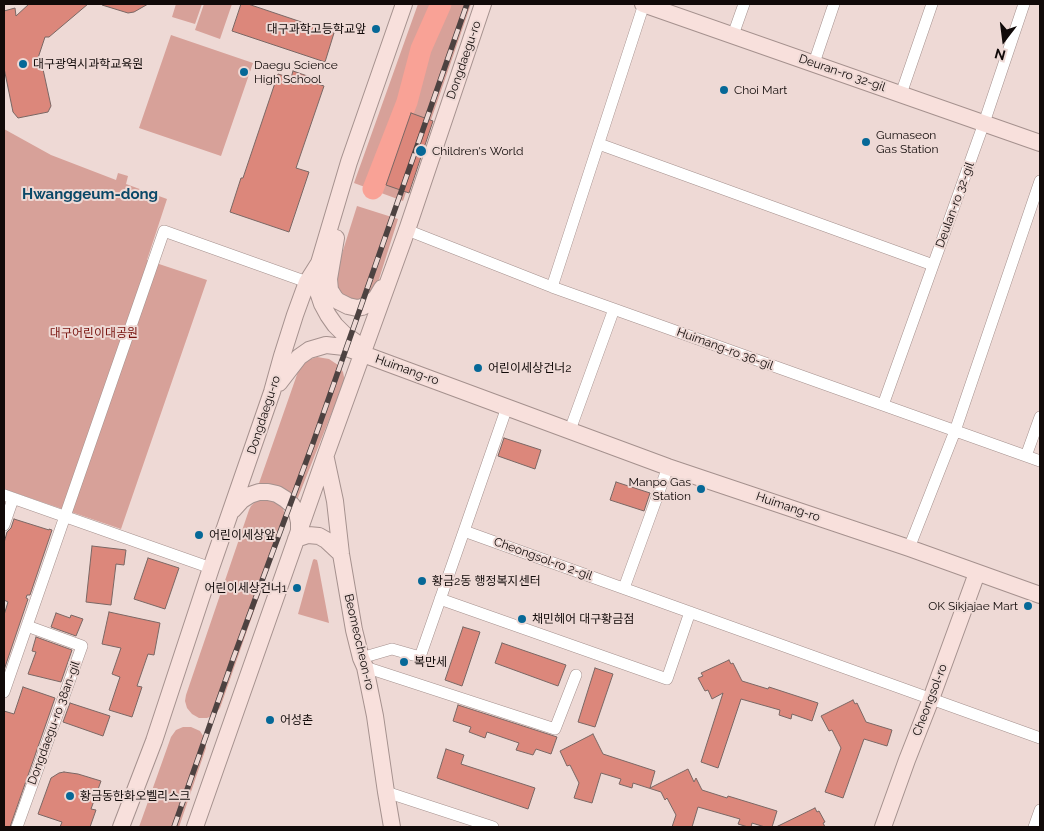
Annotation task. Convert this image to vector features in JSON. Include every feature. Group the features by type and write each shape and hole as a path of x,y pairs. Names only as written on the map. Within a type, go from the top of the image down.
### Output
{"main road":[{"name":"Dongdaegu-ro","path":"121,827 154,741 272,392 307,282 318,264 354,145 404,4"},
{"name":"Dongdaegu-ro","path":"195,827 407,230 483,4"},
{"name":"Deuran-ro 32-gil","path":"643,4 1040,143"},
{"path":"337,201 338,228 329,279 330,290 335,298 352,308 362,307 376,298 393,270"},
{"path":"318,264 318,292 322,304 335,325 354,341 363,354"},
{"name":"Huimang-ro","path":"272,392 299,357 309,350 326,345 344,347 668,467 909,548 1040,595"},
{"name":"Beomeocheon-ro","path":"325,457 335,501 341,554 354,630 375,716 392,827"},
{"path":"227,524 235,507 250,495 259,492 277,494 292,505 297,513 299,522 298,536 319,536 341,554"},
{"name":"Cheongsol-ro","path":"883,827 906,760 977,573"}],"street":[{"path":"407,230 552,288 643,4"},
{"path":"733,35 744,4"},
{"path":"814,64 834,4"},
{"path":"901,94 932,4"},
{"name":"Deulan-ro 32-gil","path":"883,405 984,123 1024,4"},
{"path":"599,144 933,265"},
{"path":"909,548 956,431 1040,181"},
{"path":"4,692 164,231 307,282"},
{"name":"Huimang-ro 36-gil","path":"552,288 1040,461"},
{"path":"570,430 614,309"},
{"path":"363,663 392,649 420,658 507,407"},
{"path":"1026,456 1040,417"},
{"path":"624,588 668,467"},
{"path":"4,525 9,497 212,568"},
{"name":"Cheongsol-ro 2-gil","path":"464,531 1040,738"},
{"path":"440,599 667,679 690,612"},
{"name":"Dongdaegu-ro 38an-gil","path":"17,827 82,646 27,626"},
{"path":"363,663 555,729 576,676"},
{"path":"386,792 493,827"},
{"path":"1034,827 1040,810"}],"green space":[{"path":"176,4 202,4 195,24 172,17"},
{"path":"204,4 232,4 220,39 195,30"},
{"path":"418,4 471,4 403,201 354,183"},
{"path":"171,35 253,63 221,156 139,128"},
{"name":"대구어린이대공원","path":"4,129 51,155 116,180 118,173 128,176 126,184 167,199 147,260 207,280 121,529 4,489"},
{"path":"357,206 398,219 374,295 348,304 333,282"},
{"path":"317,357 329,359 338,365 343,372 344,382 295,505 289,493 278,486 270,485 257,489 300,366 308,360"},
{"path":"270,498 282,506 286,517 285,522 220,708 212,716 199,718 187,708 186,695 249,510 256,501"},
{"path":"314,559 317,560 318,564 329,623 298,614"},
{"path":"183,727 191,727 200,731 205,739 206,748 179,827 139,827 171,737 176,730"}],"building":[{"name":"대구광역시과학교육원","path":"29,4 88,4 49,37 45,37 38,58 41,60 51,106 48,112 18,118 13,112 4,68 4,11 15,8 16,16"},
{"path":"103,4 148,4 134,12 128,13"},
{"path":"241,4 248,4 334,33 325,62 232,31"},
{"name":"Daegu Science High School","path":"293,71 313,78 312,82 324,86 296,168 309,172 289,232 230,212 278,74 291,78"},
{"path":"411,113 433,121 409,193 386,185"},
{"path":"504,438 541,450 535,469 498,456"},
{"path":"616,482 650,493 644,511 610,500"},
{"path":"14,519 52,530 30,595 27,595 26,598 28,599 4,670 4,615 8,602 4,600 4,543"},
{"path":"92,546 126,550 124,565 116,564 111,605 86,602"},
{"path":"148,558 179,568 165,609 134,599"},
{"path":"109,612 160,623 154,655 148,654 137,686 142,687 132,717 109,710 120,677 112,674 121,648 102,644"},
{"path":"56,613 70,618 71,615 83,619 76,636 51,627"},
{"path":"463,627 480,632 462,686 445,680"},
{"path":"36,637 72,650 61,682 28,674 36,652 32,651"},
{"path":"502,643 566,665 558,686 495,663"},
{"path":"729,660 731,664 733,663 742,681 768,689 769,687 818,703 812,721 792,714 791,719 779,715 780,710 741,699 718,768 701,762 723,693 712,699 708,690 705,691 698,678 703,676 701,673"},
{"path":"595,668 613,674 595,727 578,722"},
{"path":"23,687 55,698 10,827 4,827 4,711 14,714"},
{"path":"853,700 855,704 857,703 866,722 892,730 887,746 864,739 843,798 825,792 841,748 832,730 829,731 821,716"},
{"path":"70,703 110,716 103,736 63,722"},
{"path":"458,705 557,737 551,754 536,749 533,755 516,750 519,743 487,732 485,738 469,732 471,727 453,721"},
{"path":"593,734 603,754 655,771 650,788 688,769 694,782 696,778 702,790 777,811 772,827 752,823 751,827 748,827 738,824 740,819 698,807 692,827 672,827 676,815 667,798 665,800 661,792 633,783 632,788 619,784 621,779 601,773 592,803 574,798 579,783 570,765 567,766 560,751"},
{"path":"446,749 464,755 461,764 535,788 528,809 437,778"},
{"name":"황금동한화오벨리스크","path":"64,772 101,781 91,809 96,810 90,827 60,827 62,822 38,814 51,778"},
{"path":"815,808 817,812 819,811 825,822 823,823 825,827 776,827"}],"waterway":[{"path":"373,189 407,102 421,49 441,4"}],"railway":[{"path":"174,827 233,659 313,443 467,4"}],"place":[{"name":"대구과학고등학교앞","path":"376,29"},
{"name":"대구광역시과학교육원","path":"23,64"},
{"name":"Daegu Science High School","path":"244,72"},
{"name":"Choi Mart","path":"724,90"},
{"name":"Gumaseon Gas Station","path":"866,142"},
{"name":"Children's World","path":"421,151"},
{"name":"어린이세상건너2","path":"478,368"},
{"name":"Manpo Gas Station","path":"701,489"},
{"name":"어린이세상앞","path":"199,535"},
{"name":"황금2동 행정복지센터","path":"422,581"},
{"name":"어린이세상건너1","path":"297,588"},
{"name":"OK Sikjajae Mart","path":"1028,606"},
{"name":"채민헤어 대구황금점","path":"522,619"},
{"name":"복만세","path":"404,662"},
{"name":"어성촌","path":"270,720"},
{"name":"황금동한화오벨리스크","path":"70,796"}],"district":[{"name":"Hwanggeum-dong","path":"90,194"}]}
